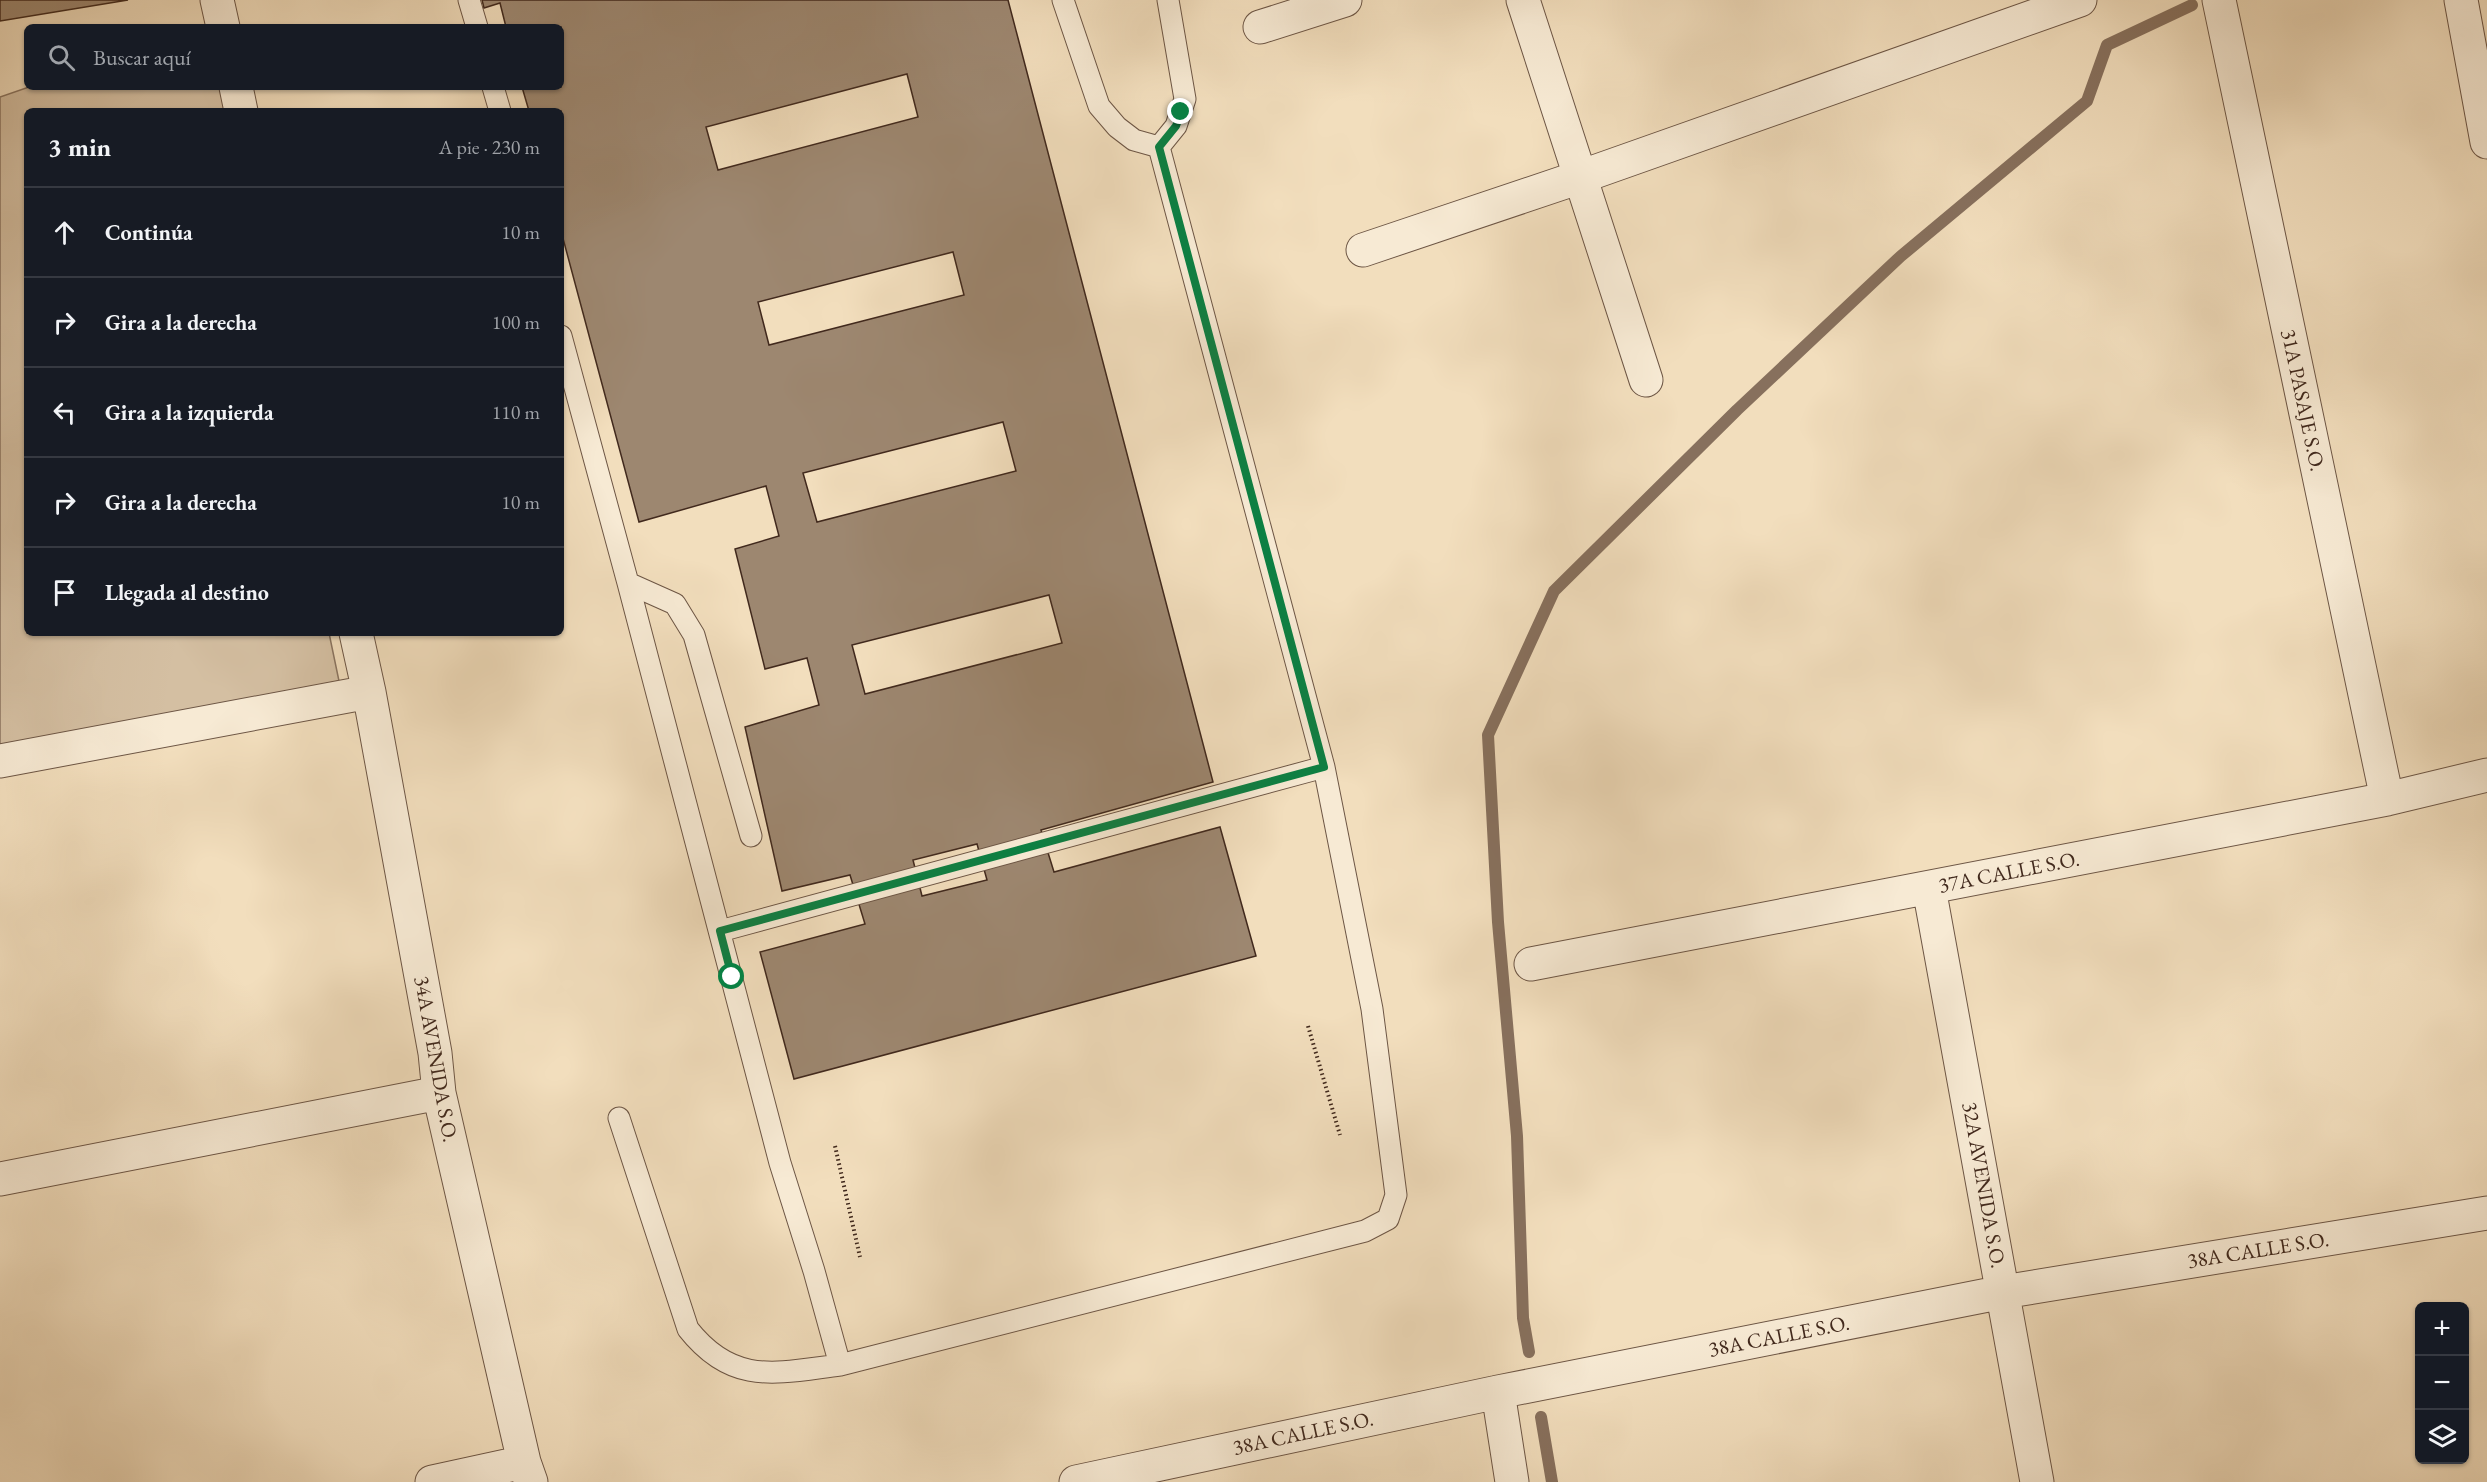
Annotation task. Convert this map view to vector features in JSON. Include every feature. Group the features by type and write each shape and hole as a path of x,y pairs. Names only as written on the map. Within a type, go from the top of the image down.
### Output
{"street":[{"path":"217,0 222,24"},
{"path":"1260,27 1344,0"},
{"path":"1523,0 1646,380"},
{"path":"1363,250 1580,177 2080,0"},
{"name":"31A PASAJE S.O.","path":"2219,0 2387,799"},
{"path":"2461,0 2487,141"},
{"path":"237,90 240,108"},
{"name":"34A AVENIDA S.O.","path":"357,636 435,1053 439,1093 527,1472"},
{"path":"0,761 369,692"},
{"name":"37A CALLE S.O.","path":"1531,964 2387,799 2487,775"},
{"name":"32A AVENIDA S.O.","path":"1929,888 2037,1482"},
{"path":"0,1179 439,1093"},
{"name":"38A CALLE S.O.","path":"1076,1482 1498,1392 2003,1292 2487,1213"},
{"path":"1498,1392 1512,1482"},
{"path":"432,1482 527,1472"}],"lane":[{"path":"469,0 476,24"},
{"path":"1063,0 1099,106 1117,127 1134,140 1159,147"},
{"path":"1159,147 1176,126 1185,99 1168,0"},
{"path":"494,90 499,108"},
{"path":"619,1118 688,1329 704,1349 737,1369 766,1373 840,1365 1365,1231 1388,1219 1396,1195 1372,1009 1324,767 1159,147"},
{"path":"564,347 780,1163 814,1271 840,1365"},
{"path":"628,583 675,604 694,635 751,836"},
{"path":"720,931 1324,767"}],"path":[{"path":"1308,1026 1340,1135"},
{"path":"835,1146 860,1257"}],"shaded area":[{"path":"24,89 224,90 226,108 24,108 24,636 330,636 339,681 0,750 0,97"}],"building":[{"path":"0,0 128,0 0,21"},
{"path":"482,0 1008,0 1213,782 1041,830 1054,872 1220,827 1256,956 794,1079 760,952 865,924 850,875 782,891 745,727 819,705 807,658 765,669 735,549 779,536 766,486 639,522 564,242 564,108 528,108 523,90 564,90 564,24 505,24 500,3 484,8","holes":["907,74 918,117 718,170 706,127","953,252 964,295 769,345 758,302","1003,422 1016,471 817,522 803,473","1049,595 1062,643 865,694 852,645","977,844 987,880 922,896 913,860"]}],"waterway":[{"path":"1529,1352 1523,1318 1517,1136 1498,922 1488,735 1554,591 1737,410 1901,256 2087,101 2107,45 2192,5"},
{"path":"1541,1417 1552,1482"}],"route":[{"path":"732,977 720,931 1324,767 1159,147 1176,126 1181,112"}]}
